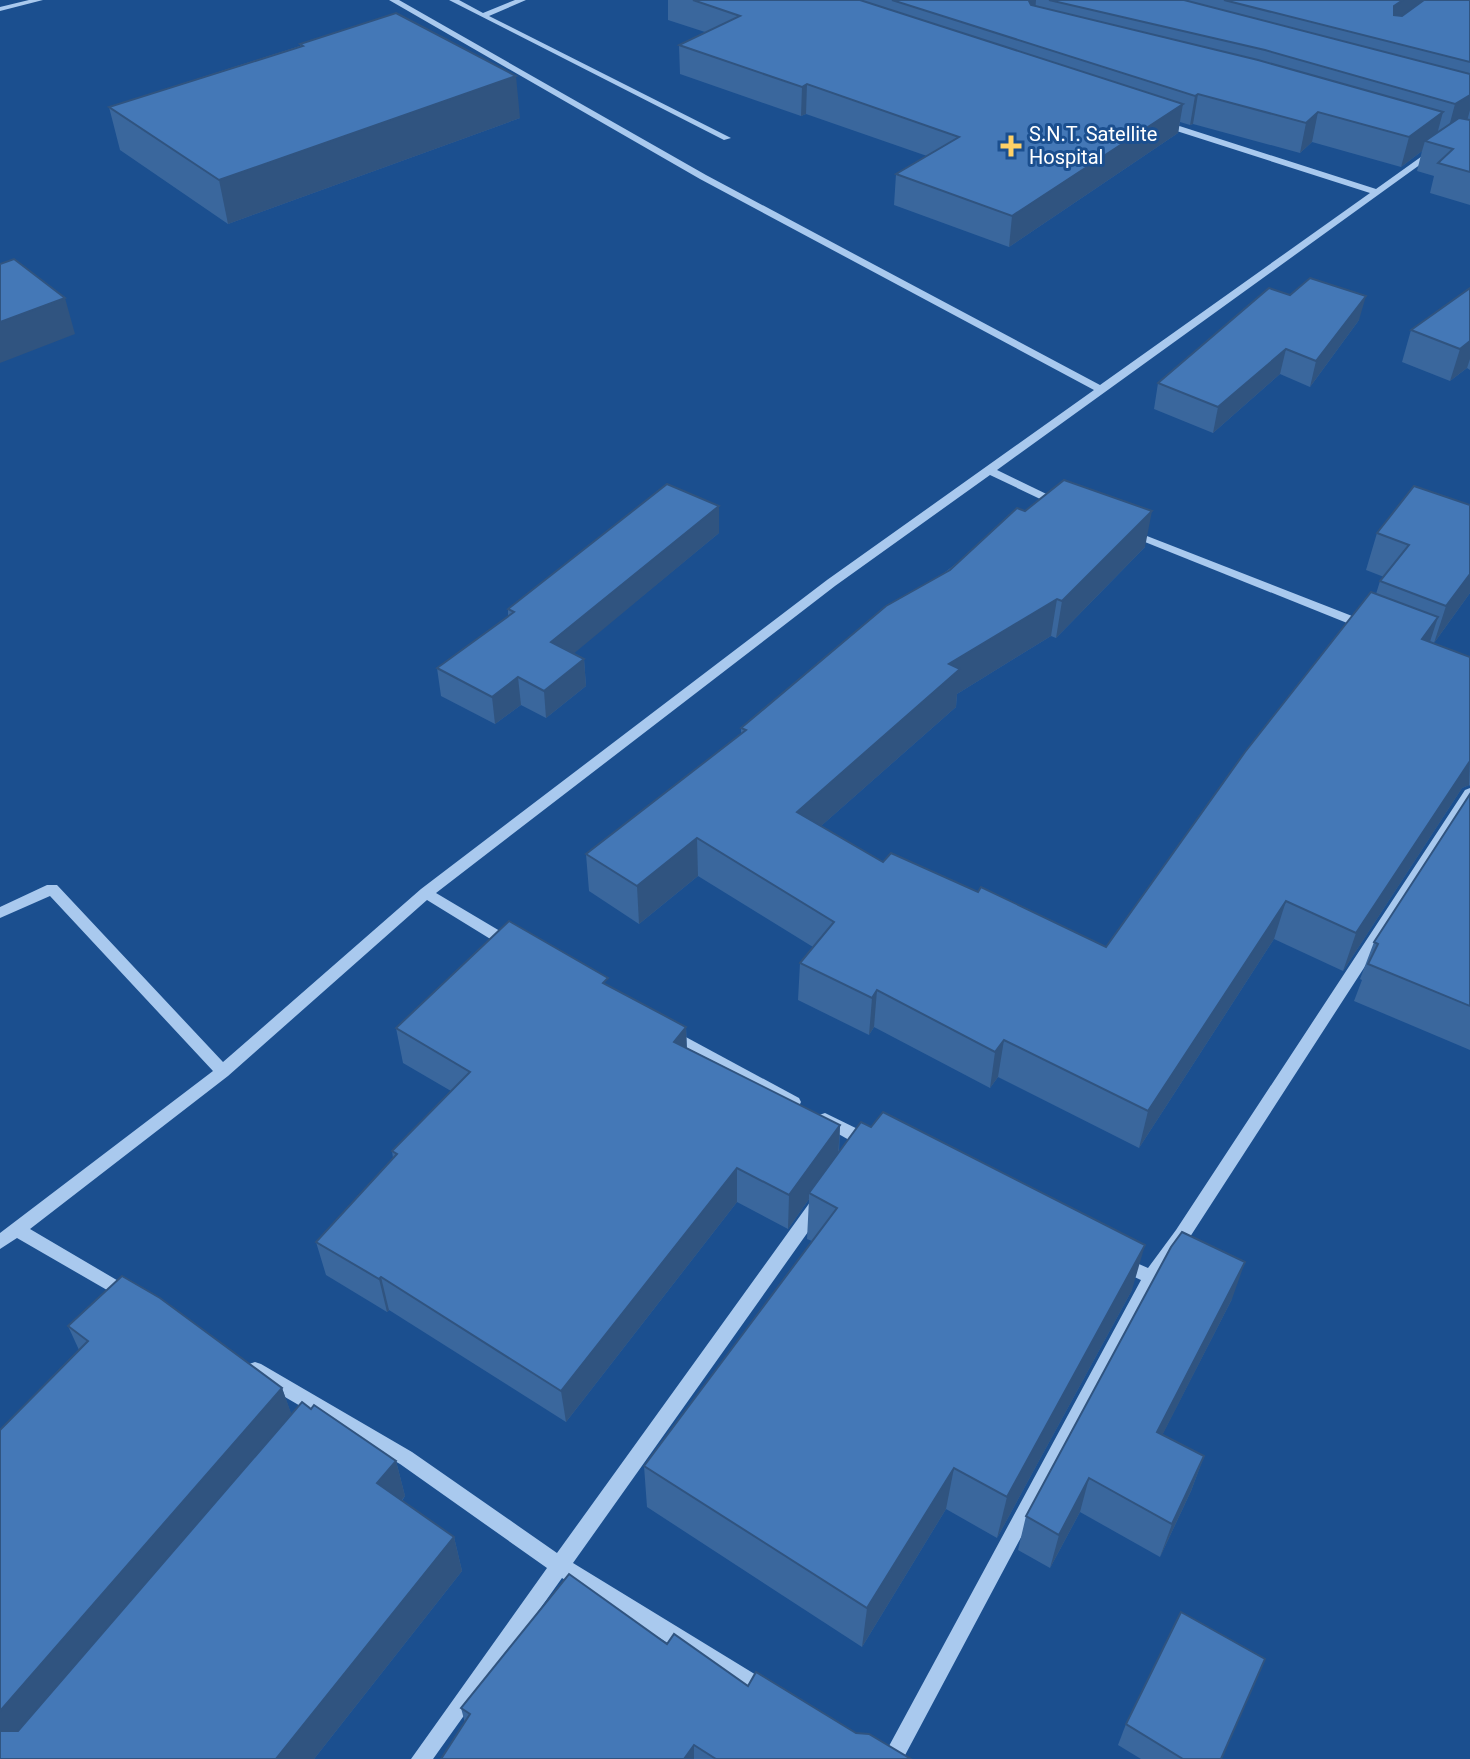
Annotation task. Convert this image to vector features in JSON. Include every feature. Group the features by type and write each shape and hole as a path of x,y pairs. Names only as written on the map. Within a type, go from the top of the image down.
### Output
{"street":[{"path":"0,9 39,0"},
{"path":"393,0 703,177 1101,390"},
{"path":"453,0 727,138"},
{"path":"483,16 522,0"},
{"path":"431,30 443,27"},
{"path":"1152,120 1378,193"},
{"path":"0,1242 223,1072 426,893 831,583 1449,141"},
{"path":"989,470 1073,510"},
{"path":"1116,527 1373,628"},
{"path":"892,1759 1151,1277 1182,1235 1470,793"},
{"path":"0,913 52,889 223,1072"},
{"path":"426,893 521,951"},
{"path":"658,1028 865,1147"},
{"path":"421,1759 827,1192"},
{"path":"18,1230 137,1300"},
{"path":"1108,1256 1151,1277"},
{"path":"243,1363 317,1416 406,1458 559,1565 782,1702"}],"building":[{"path":"693,0 860,0 1183,104 1012,216 896,174 959,137 807,84 802,87 679,45 740,16"},
{"path":"892,0 1031,0 1031,5 1258,60 1443,112 1409,137 1318,112 1306,123 1198,94 1195,96"},
{"path":"1049,0 1184,0 1470,74 1470,95 1455,104 1265,50"},
{"path":"1224,0 1403,0 1394,6 1394,15 1402,16 1424,0 1470,0 1470,62"},
{"path":"396,13 516,76 219,180 109,107 303,46 300,44"},
{"path":"1459,118 1470,120 1470,172 1438,163 1453,149 1425,141"},
{"path":"14,259 65,298 0,322 0,264"},
{"path":"1310,278 1366,296 1316,361 1286,349 1218,407 1158,383 1269,288 1290,295"},
{"path":"1470,288 1470,341 1460,349 1411,330"},
{"path":"1064,480 1152,511 1062,601 1057,599 949,664 960,669 797,812 883,862 891,853 978,892 981,887 1106,947 1245,752 1371,592 1438,617 1422,639 1470,657 1470,761 1356,933 1286,901 1148,1111 1004,1040 995,1052 877,990 872,998 800,963 834,922 697,838 637,886 586,854 746,730 741,728 886,606 950,570 1017,508 1025,511"},
{"path":"667,484 719,506 551,642 584,659 544,691 518,677 492,697 437,668 514,612 508,609"},
{"path":"1414,486 1470,505 1470,574 1446,606 1380,581 1409,545 1377,533"},
{"path":"1470,794 1470,1006 1368,964 1378,944 1374,942"},
{"path":"509,921 608,978 603,983 686,1027 674,1042 840,1125 789,1195 737,1168 561,1391 381,1277 379,1279 316,1242 397,1154 392,1151 470,1072 396,1028"},
{"path":"883,1112 1145,1245 1007,1497 954,1468 867,1608 644,1466 837,1208 809,1193 861,1122 871,1127"},
{"path":"1182,1232 1245,1262 1157,1432 1204,1456 1172,1524 1089,1478 1059,1535 1026,1516 1171,1247"},
{"path":"122,1276 160,1298 282,1388 0,1711 0,1430 88,1341 68,1326"},
{"path":"302,1402 311,1409 314,1405 396,1461 377,1483 454,1537 276,1759 0,1759 0,1731 18,1731"},
{"path":"569,1574 667,1644 674,1634 748,1686 756,1672 856,1733 869,1734 911,1759 716,1759 694,1745 684,1759 441,1759 470,1714 461,1708"},
{"path":"1181,1612 1265,1659 1221,1759 1183,1759 1126,1724"}],"place":[{"name":"S.N.T. Satellite Hospital","path":"1011,146"}]}
